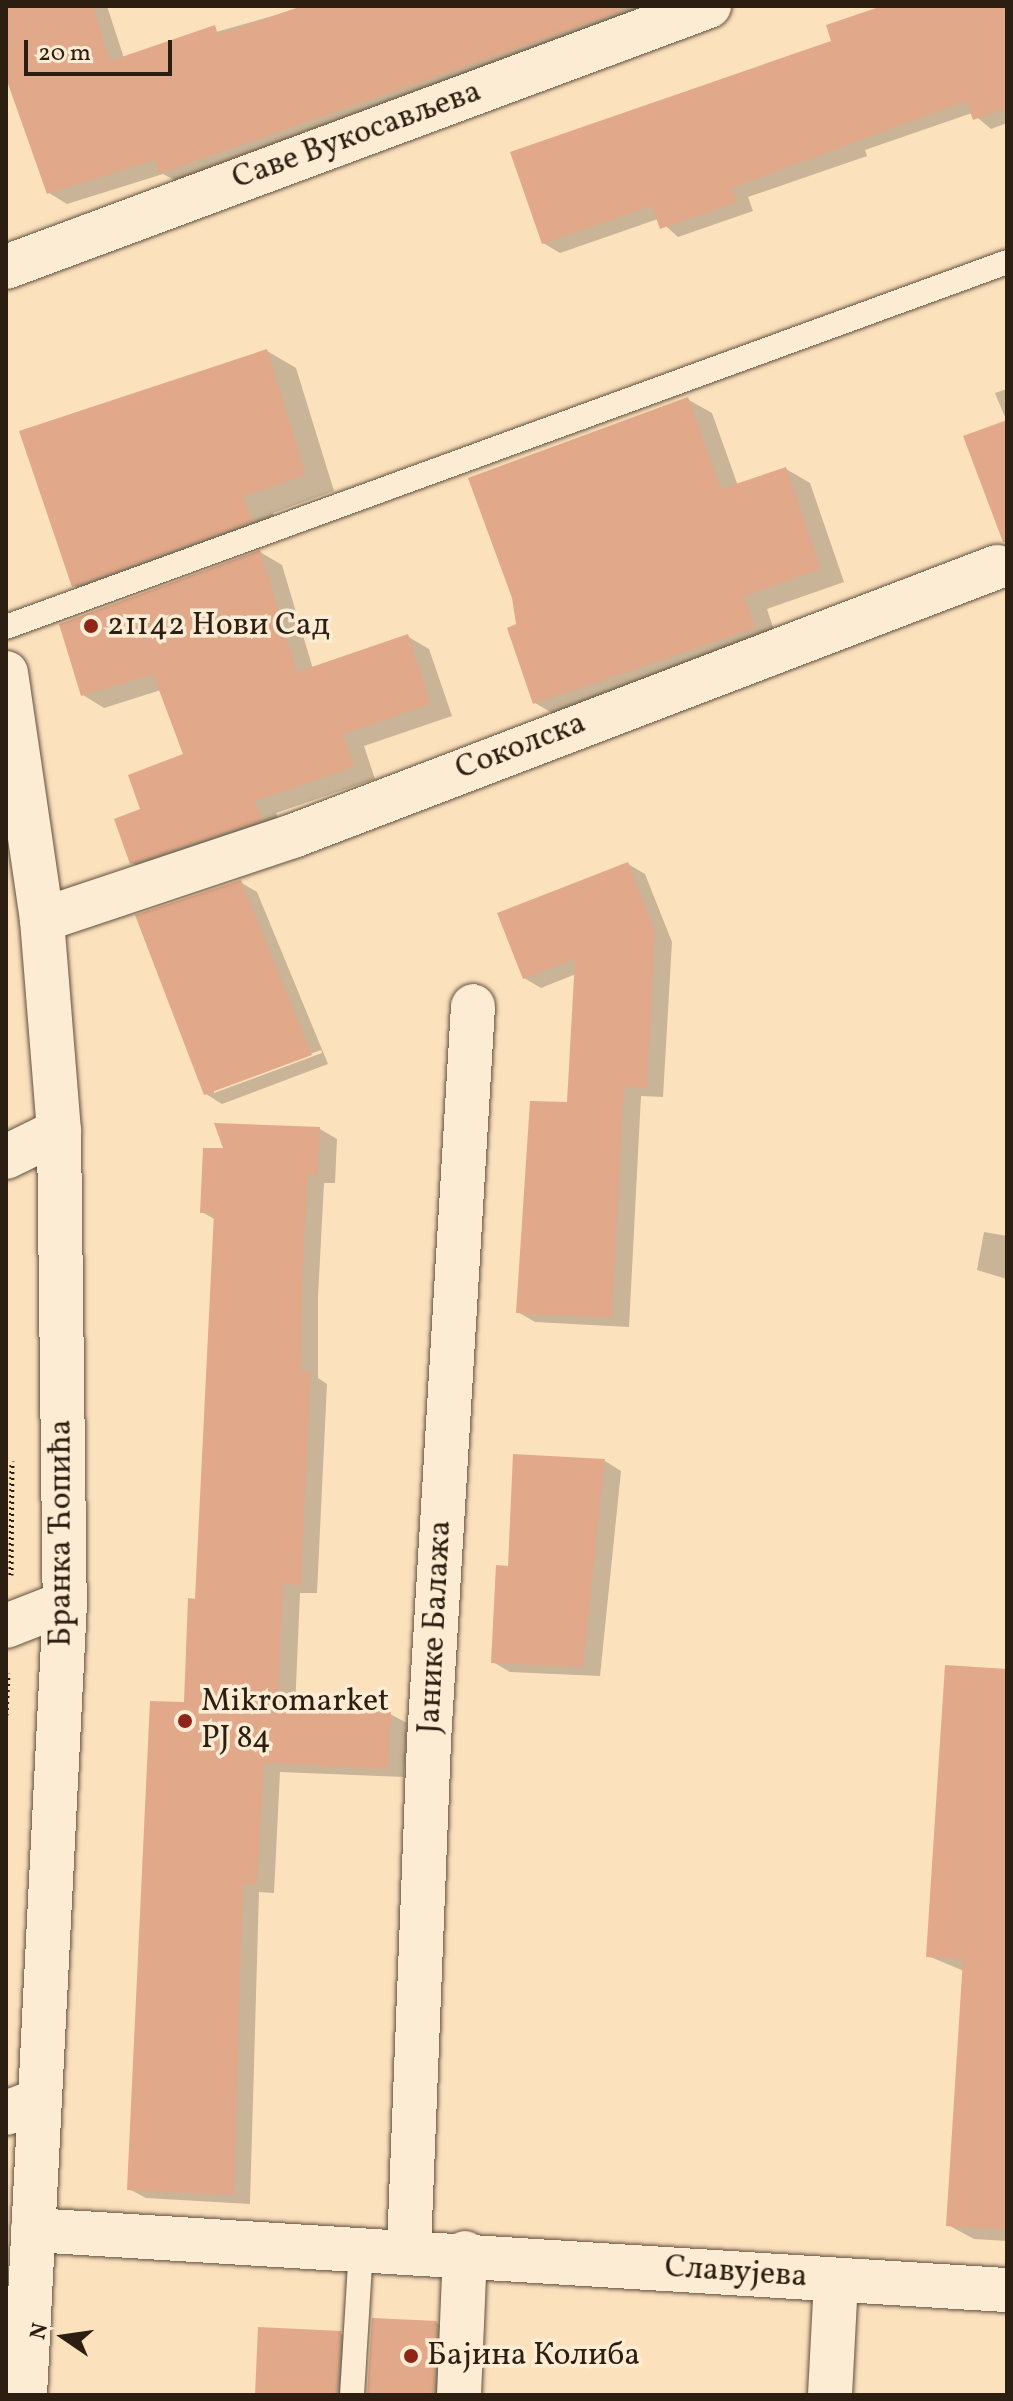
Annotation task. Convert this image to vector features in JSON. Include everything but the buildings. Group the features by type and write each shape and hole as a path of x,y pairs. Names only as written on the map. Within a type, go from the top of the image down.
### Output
{"street":[{"name":"Саве Вукосављева","path":"6,267 709,6"},
{"name":"Соколска","path":"42,920 293,836 1002,566"},
{"name":"Бранка Ћопића","path":"6,673 42,920 59,1131 65,1603 22,2107 33,2230 25,2395"},
{"name":"Јанике Балажа","path":"409,2248 430,1725 473,1006"},
{"path":"6,1157 59,1131"},
{"path":"6,1626 65,1603"},
{"name":"Славујева","path":"33,2230 409,2248 1007,2290"},
{"path":"459,2395 465,2253"},
{"path":"830,2395 836,2280"}],"lane":[{"path":"6,627 1007,262"},
{"path":"352,2395 361,2246"}],"place":[{"name":"21142 Нови Сад","path":"91,626"},
{"name":"Mikromarket PJ 84","path":"185,1721"},
{"name":"Бајина Колиба","path":"411,2356"}]}
